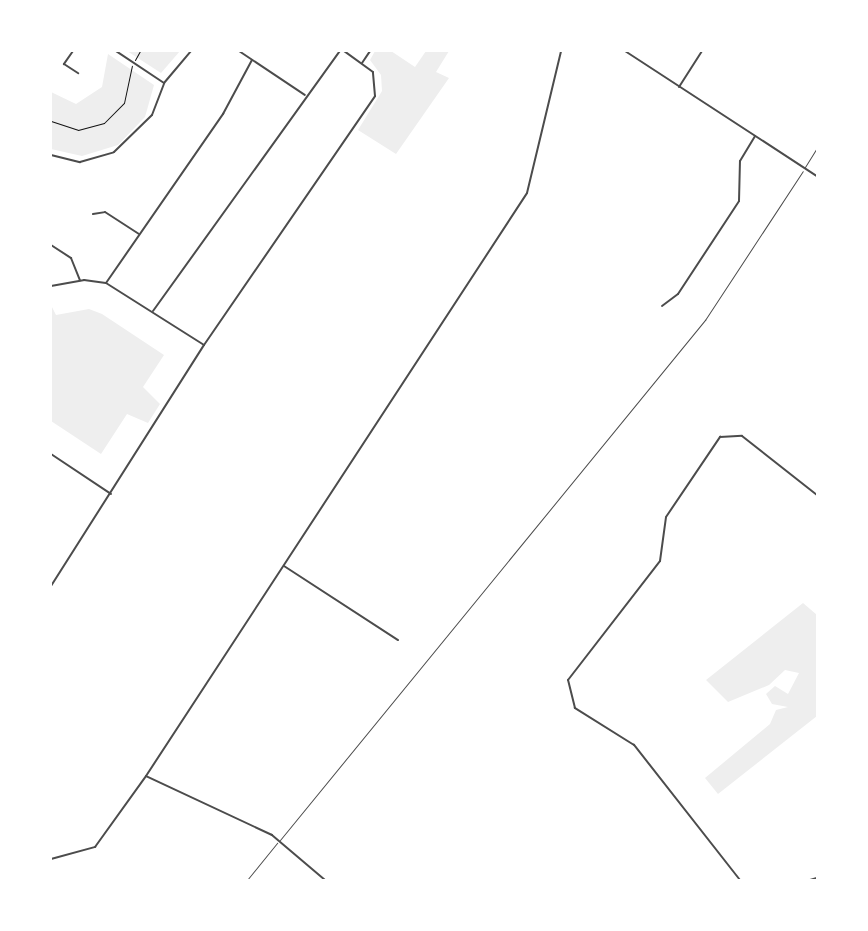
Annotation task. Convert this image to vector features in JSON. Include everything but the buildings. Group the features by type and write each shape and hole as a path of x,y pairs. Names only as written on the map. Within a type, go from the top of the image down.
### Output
{"street":[{"path":"73,51 64,64 78,73"},
{"path":"116,51 164,83"},
{"path":"51,155 80,162 122,149 152,116 164,83 191,51"},
{"path":"239,51 305,95"},
{"path":"51,586 204,345 375,96 376,77 362,63 342,51 305,95 153,311"},
{"path":"362,63 370,51"},
{"path":"51,859 95,847 146,776 532,184 561,51"},
{"path":"625,51 817,176"},
{"path":"679,87 702,51"},
{"path":"106,283 223,114 252,60"},
{"path":"662,306 678,294 739,201 740,161 755,136"},
{"path":"93,214 107,213 139,234"},
{"path":"51,245 70,258 80,280"},
{"path":"51,286 80,280 106,283 204,345"},
{"path":"740,880 736,878 634,745 578,711 567,687 574,668 660,561 668,514 717,441 729,432 742,436 817,495"},
{"path":"51,454 111,494"},
{"path":"284,566 398,640"},
{"path":"146,776 280,840 325,880"},
{"path":"810,880 817,878"}],"lane":[{"path":"247,880 705,320 817,148"}],"path":[{"path":"135,58 140,51"},
{"path":"51,121 78,130 104,123 124,103 131,68"}],"shaded area":[{"path":"127,51 180,51 161,73"},
{"path":"375,51 391,51 415,67 426,51 449,51 436,72 449,78 396,154 358,130 382,91 381,75 370,60"},
{"path":"108,54 154,85 145,117 118,145 82,156 51,149 51,92 76,104 102,87"},
{"path":"51,305 56,315 89,309 102,314 164,355 143,387 160,404 148,423 127,414 101,454 51,421"},
{"path":"803,603 817,615 817,716 718,794 705,778 770,724 776,710 788,707 772,704 766,694 775,686 788,694 799,673 785,670 769,685 728,702 706,680"}]}
